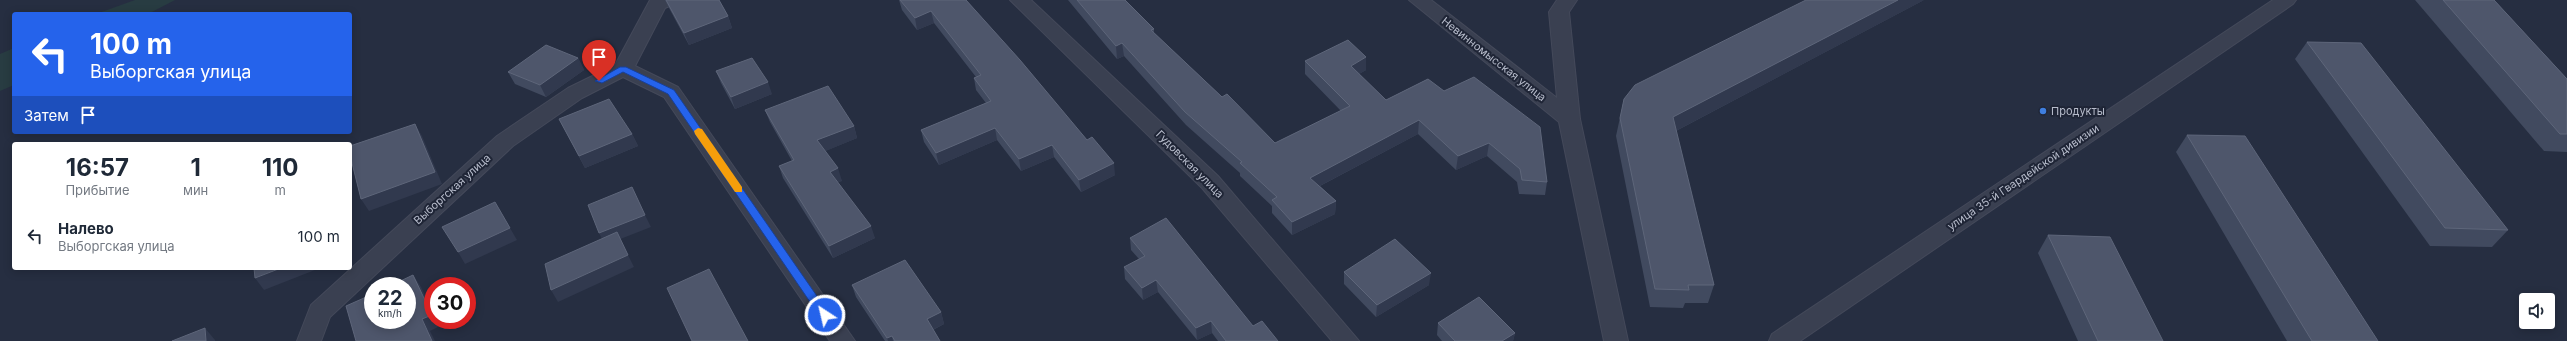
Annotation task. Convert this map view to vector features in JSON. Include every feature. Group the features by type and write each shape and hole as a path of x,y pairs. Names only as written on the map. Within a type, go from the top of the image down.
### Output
{"street":[{"name":"Гудовская улица","path":"1020,0 1210,182 1347,341"},
{"name":"Невинномысская улица","path":"1419,0 1569,119"},
{"path":"1567,0 1559,12 1569,119 1616,341"},
{"name":"улица 35-й Гвардейской дивизии","path":"1781,341 2286,0"},
{"path":"662,2 623,68 671,92 843,341"},
{"name":"Выборгская улица","path":"309,341 320,312 505,141 575,93 623,68"}],"shaded area":[{"path":"135,0 175,0 152,12 102,12"},
{"path":"12,49 12,86 0,91 0,54"}],"building":[{"path":"666,0 719,0 728,16 684,33"},
{"path":"900,0 966,0 1020,60 1087,140 1092,137 1114,163 1079,180 1052,145 1019,159 995,128 936,153 921,130 991,101 974,78 981,75 931,11 915,18"},
{"path":"1077,0 1125,0 1154,29 1151,30 1222,97 1227,94 1275,143 1350,106 1305,61 1348,40 1366,57 1351,66 1386,100 1428,79 1444,91 1474,77 1540,127 1547,182 1522,180 1520,169 1489,143 1458,156 1419,120 1310,178 1336,201 1292,222 1272,200 1277,197 1240,163 1242,162 1185,112 1122,43 1116,46"},
{"path":"1806,0 1898,0 1673,117 1714,285 1688,285 1689,290 1655,289 1620,118 1624,99 1635,85"},
{"path":"2443,0 2494,0 2567,79 2567,134 2560,134"},
{"path":"2307,42 2361,43 2508,230 2445,228"},
{"path":"546,45 578,58 540,85 508,72"},
{"path":"752,58 768,82 731,97 716,71"},
{"path":"828,86 854,126 817,140 838,168 830,172 871,226 829,246 779,166 794,160 765,110"},
{"path":"609,99 632,134 579,156 559,119"},
{"path":"415,124 435,172 361,199 352,163 352,145"},
{"path":"2187,135 2245,136 2378,341 2312,341"},
{"path":"632,187 645,215 599,233 588,205"},
{"path":"495,202 510,228 458,252 442,227"},
{"path":"1166,218 1253,326 1262,321 1278,341 1226,341 1211,321 1196,328 1156,280 1142,288 1124,267 1145,256 1130,238"},
{"path":"617,232 628,255 551,290 545,264"},
{"path":"2048,235 2110,237 2163,341 2098,341"},
{"path":"1395,239 1431,273 1377,305 1344,272"},
{"path":"905,260 941,312 927,319 940,341 895,341 892,336 887,338 852,285"},
{"path":"709,269 748,341 692,341 667,288"},
{"path":"254,270 276,270 255,278"},
{"path":"416,281 424,298 424,318 422,319 424,329 427,329 432,341 356,341 346,306 364,298 364,329 416,329"},
{"path":"1479,297 1515,333 1502,341 1455,341 1438,323"},
{"path":"205,328 206,341 172,341"}],"slow traffic":[{"path":"698,131 738,189"}],"place":[{"name":"Продукты","path":"2043,111"}],"route":[{"path":"599,81 623,68 671,92 825,315"}]}
